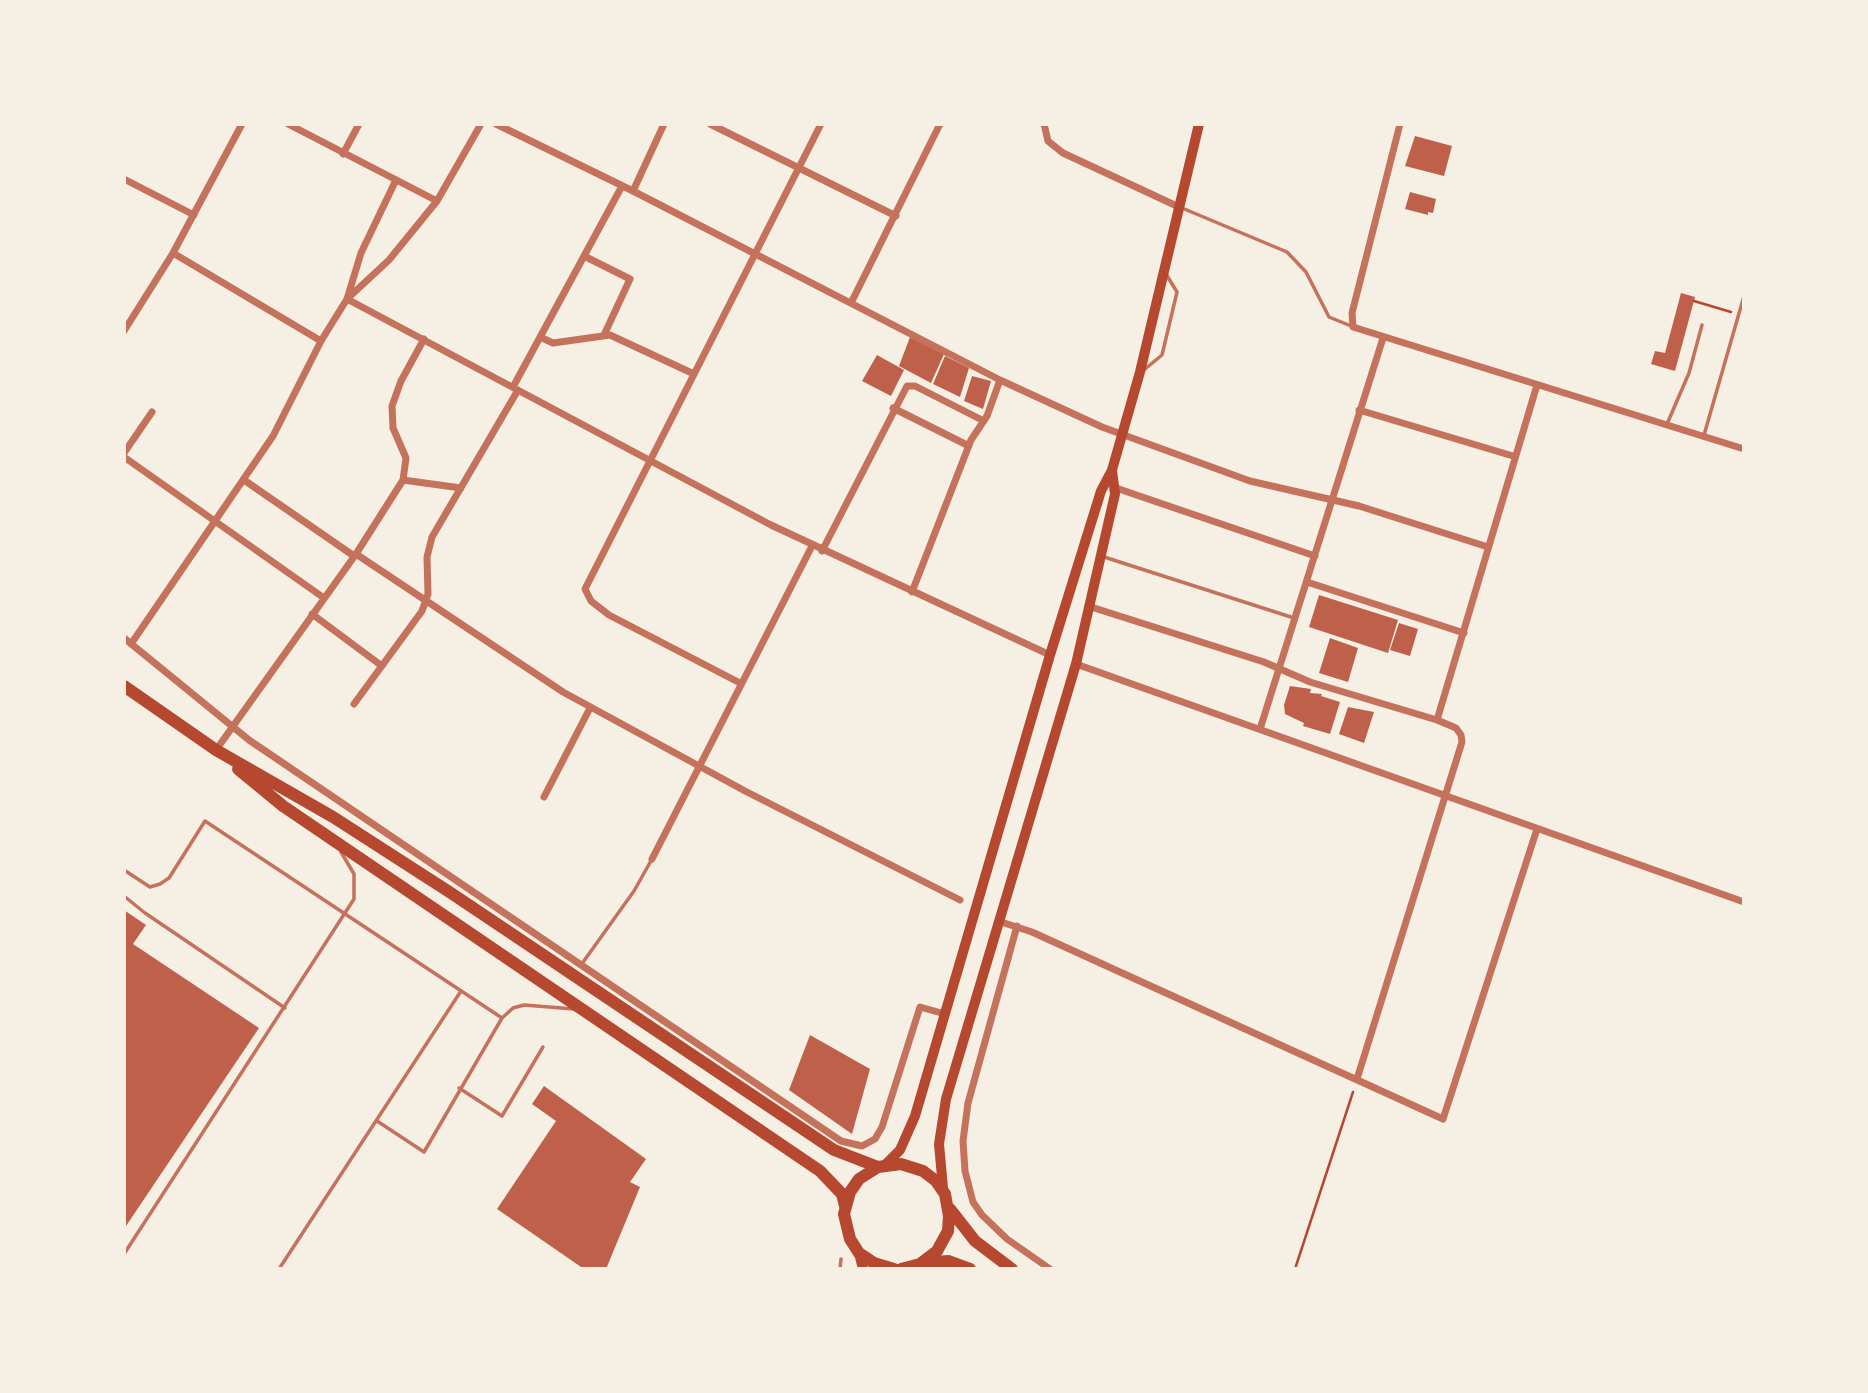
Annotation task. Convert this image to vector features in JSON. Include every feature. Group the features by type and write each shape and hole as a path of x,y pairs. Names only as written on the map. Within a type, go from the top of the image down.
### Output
{"highway":[{"path":"124,687 216,750 404,862 800,1122 846,1157 882,1166 909,1165 923,1171 946,1198 962,1229 1012,1269"},
{"path":"216,750 283,806 820,1171 842,1194 846,1231 859,1253 874,1263 894,1269"},
{"path":"845,1206 859,1180 882,1166"},
{"path":"912,1267 937,1251 945,1238 949,1224 946,1198"},
{"path":"901,1269 948,1261 970,1269"}],"main road":[{"path":"882,1166 900,1150 915,1116 1050,655 1101,491 1112,470 1140,372 1199,124"},
{"path":"946,1198 939,1161 940,1129 998,920 1076,664 1116,488 1112,470"},
{"path":"859,1253 863,1269"}],"street":[{"path":"124,331 173,253 242,124"},
{"path":"288,124 437,201"},
{"path":"343,154 359,124"},
{"path":"347,299 389,260 437,201 481,124"},
{"path":"496,124 633,191 1000,380 1122,436 1250,481 1331,499 1488,547"},
{"path":"633,191 664,124"},
{"path":"710,124 896,216"},
{"path":"740,683 609,615 592,601 585,589 757,256 821,124"},
{"path":"851,303 940,124"},
{"path":"1044,124 1048,141 1063,153 1179,207"},
{"path":"1399,125 1352,313 1353,327 1744,449"},
{"path":"124,178 194,215"},
{"path":"395,181 361,253 347,299 321,341 273,436 215,523 127,641 232,727 580,965 800,1122 841,1141 862,1146 872,1142 882,1127 920,1007 945,1014"},
{"path":"354,704 426,602 428,548 622,186"},
{"path":"173,253 321,341"},
{"path":"584,256 630,279 604,335"},
{"path":"347,299 812,546 1050,655"},
{"path":"540,337 553,343 604,335 615,336 694,374"},
{"path":"1260,729 1281,670 1382,338"},
{"path":"216,750 355,555 403,480 406,458 393,428 392,406 396,390 424,339"},
{"path":"912,592 969,446 984,421 1000,380"},
{"path":"822,551 904,389 915,386 984,421"},
{"path":"1437,720 1513,456 1537,386"},
{"path":"893,408 969,446"},
{"path":"1359,410 1513,456"},
{"path":"152,412 124,455 215,523 324,598"},
{"path":"244,480 506,657 590,708 960,900"},
{"path":"403,480 461,488"},
{"path":"1116,488 1315,556"},
{"path":"652,859 812,546"},
{"path":"1307,582 1464,633"},
{"path":"1088,606 1456,728 1462,741 1357,1079"},
{"path":"312,614 382,666"},
{"path":"1076,664 1744,902"},
{"path":"544,797 590,708"},
{"path":"998,920 1017,926 1443,1119 1537,829"},
{"path":"1017,926 968,1103 963,1141 965,1171 973,1202 982,1215 1007,1238 1050,1269"}],"lane":[{"path":"1179,207 1287,253 1306,272 1329,317 1353,327"},
{"path":"1140,372 1163,355 1177,292 1165,271"},
{"path":"1704,437 1744,296"},
{"path":"1666,426 1689,373 1702,325"},
{"path":"1100,556 1296,618"},
{"path":"124,870 150,887 160,884 169,878 205,821 502,1018"},
{"path":"124,1254 346,915 354,899 354,874 332,840"},
{"path":"580,965 634,891 652,859"},
{"path":"124,896 285,1008"},
{"path":"279,1269 461,991"},
{"path":"376,1121 424,1152 502,1018 513,1008 524,1005 585,1010"},
{"path":"460,1088 502,1116 543,1047"},
{"path":"841,1259 841,1269"}],"path":[{"path":"1694,301 1738,315"},
{"path":"1295,1269 1357,1079"}],"building":[{"path":"1415,136 1452,146 1444,176 1405,166"},
{"path":"1410,192 1436,199 1433,213 1428,212 1428,215 1405,209"},
{"path":"1681,293 1695,297 1675,371 1651,364 1655,351 1665,353"},
{"path":"910,337 944,354 931,383 899,366"},
{"path":"877,355 904,370 891,396 862,381"},
{"path":"945,356 969,368 960,397 933,384"},
{"path":"972,376 991,381 983,409 964,401"},
{"path":"1319,595 1398,620 1388,653 1309,627"},
{"path":"1399,623 1418,629 1410,656 1390,650"},
{"path":"1330,638 1358,648 1348,682 1319,673"},
{"path":"1290,686 1311,689 1310,693 1322,694 1321,696 1340,702 1330,734 1303,726 1304,723 1285,714 1284,705"},
{"path":"1348,707 1374,712 1364,743 1339,734"},
{"path":"124,910 146,925 133,944 259,1028 124,1229"},
{"path":"810,1035 870,1069 852,1134 789,1090"},
{"path":"544,1086 646,1159 630,1182 640,1187 606,1269 584,1269 497,1209 556,1121 532,1104"}]}
